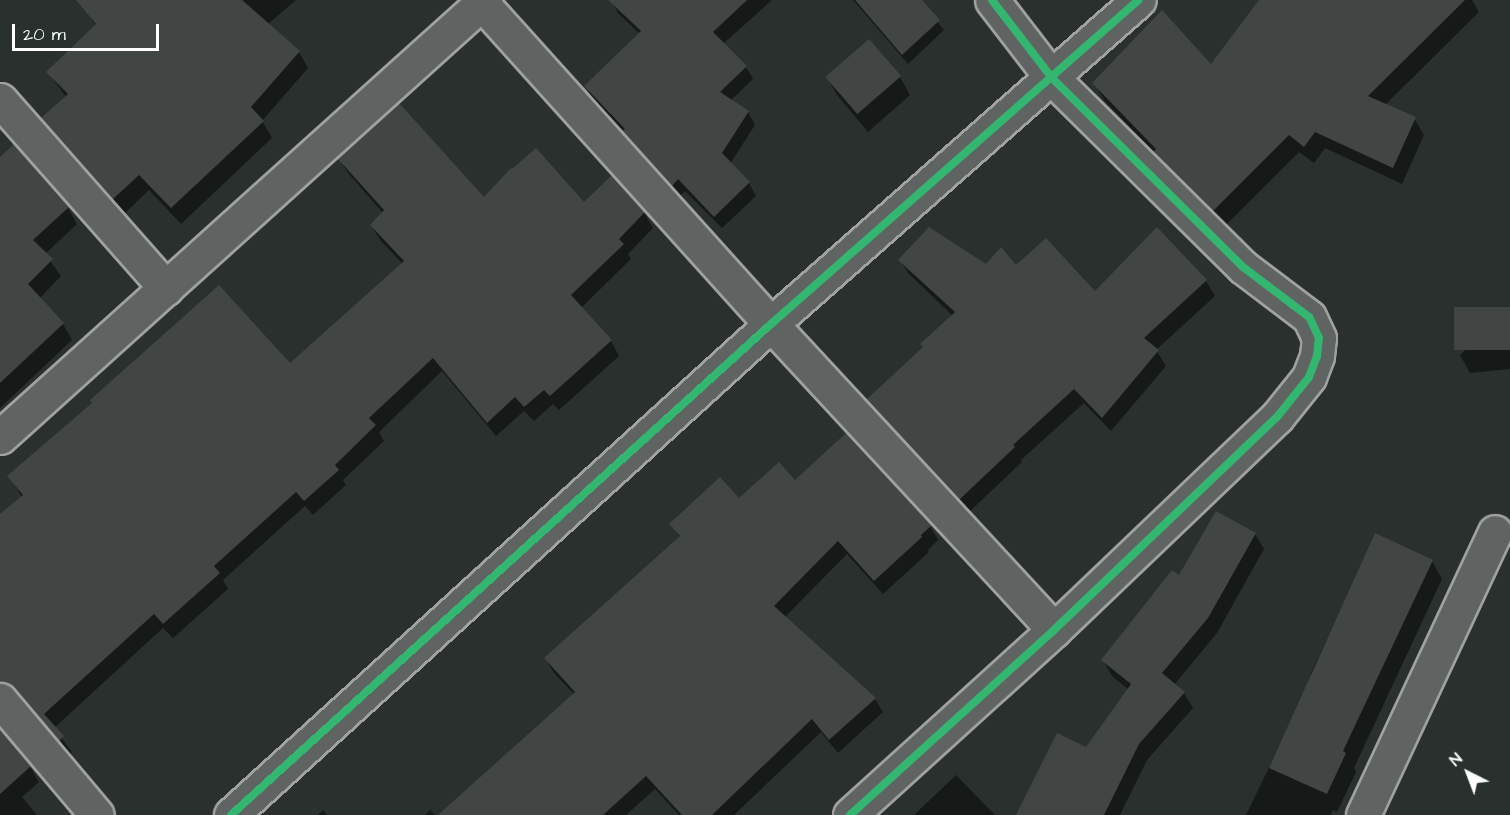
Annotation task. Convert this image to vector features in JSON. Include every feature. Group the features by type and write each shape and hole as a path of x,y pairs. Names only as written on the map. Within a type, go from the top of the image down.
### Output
{"street":[{"path":"850,815 1054,630 1277,417 1309,377 1317,356 1319,338 1309,317 1243,267 1052,78 992,0"},
{"path":"231,815 771,324 1138,0"},
{"path":"0,437 482,1 771,324 1054,630"},
{"path":"0,99 166,288"},
{"path":"1363,815 1495,532"},
{"path":"0,700 97,815"}],"building":[{"path":"76,0 242,0 300,51 251,107 264,121 171,208 139,175 113,199 41,118 68,94 46,72 96,24"},
{"path":"608,0 747,0 713,32 747,66 720,92 749,111 722,153 750,182 714,217 678,179 672,186 622,131 625,129 584,86 641,31"},
{"path":"855,0 922,0 940,20 902,55"},
{"path":"1259,0 1465,0 1368,96 1416,117 1393,168 1315,132 1304,147 1289,135 1213,211 1153,152 1156,149 1092,83 1162,10 1211,64"},
{"path":"869,39 901,76 857,114 825,77"},
{"path":"399,103 484,197 511,168 536,148 584,202 612,175 645,212 619,239 624,244 571,295 612,340 550,396 544,390 524,407 515,397 487,423 433,358 369,418 376,425 335,465 339,470 304,501 296,492 214,566 220,573 163,624 154,614 44,714 64,736 59,741 14,688 0,682 0,514 23,495 7,476 92,403 90,400 219,285 290,363 404,261 370,225 384,210 337,158"},
{"path":"14,144 69,207 33,240 53,259 28,284 64,323 0,383 0,157"},
{"path":"929,227 986,264 1001,247 1016,265 1046,238 1095,291 1157,227 1207,280 1144,338 1159,350 1102,418 1074,389 1013,445 1015,447 959,500 866,400 923,347 920,344 955,312 898,260"},
{"path":"1454,307 1510,307 1510,350 1454,350"},
{"path":"846,433 932,525 874,581 838,541 774,606 876,698 829,740 812,719 712,815 682,815 646,776 603,815 438,815 575,692 544,658 680,536 669,524 720,477 739,498 779,462 795,480"},
{"path":"1216,511 1256,533 1208,618 1162,673 1185,692 1139,744 1104,815 1016,815 1057,733 1086,747 1131,684 1101,660 1172,570 1179,575"},
{"path":"1375,533 1433,560 1343,751 1346,753 1327,794 1269,768"},
{"path":"0,729 31,766 0,794"}],"cycle path":[{"path":"850,815 1054,630 1277,417 1309,377 1317,356 1319,338 1309,317 1243,267 1052,78 992,0"},
{"path":"231,815 771,324 1138,0"}]}
